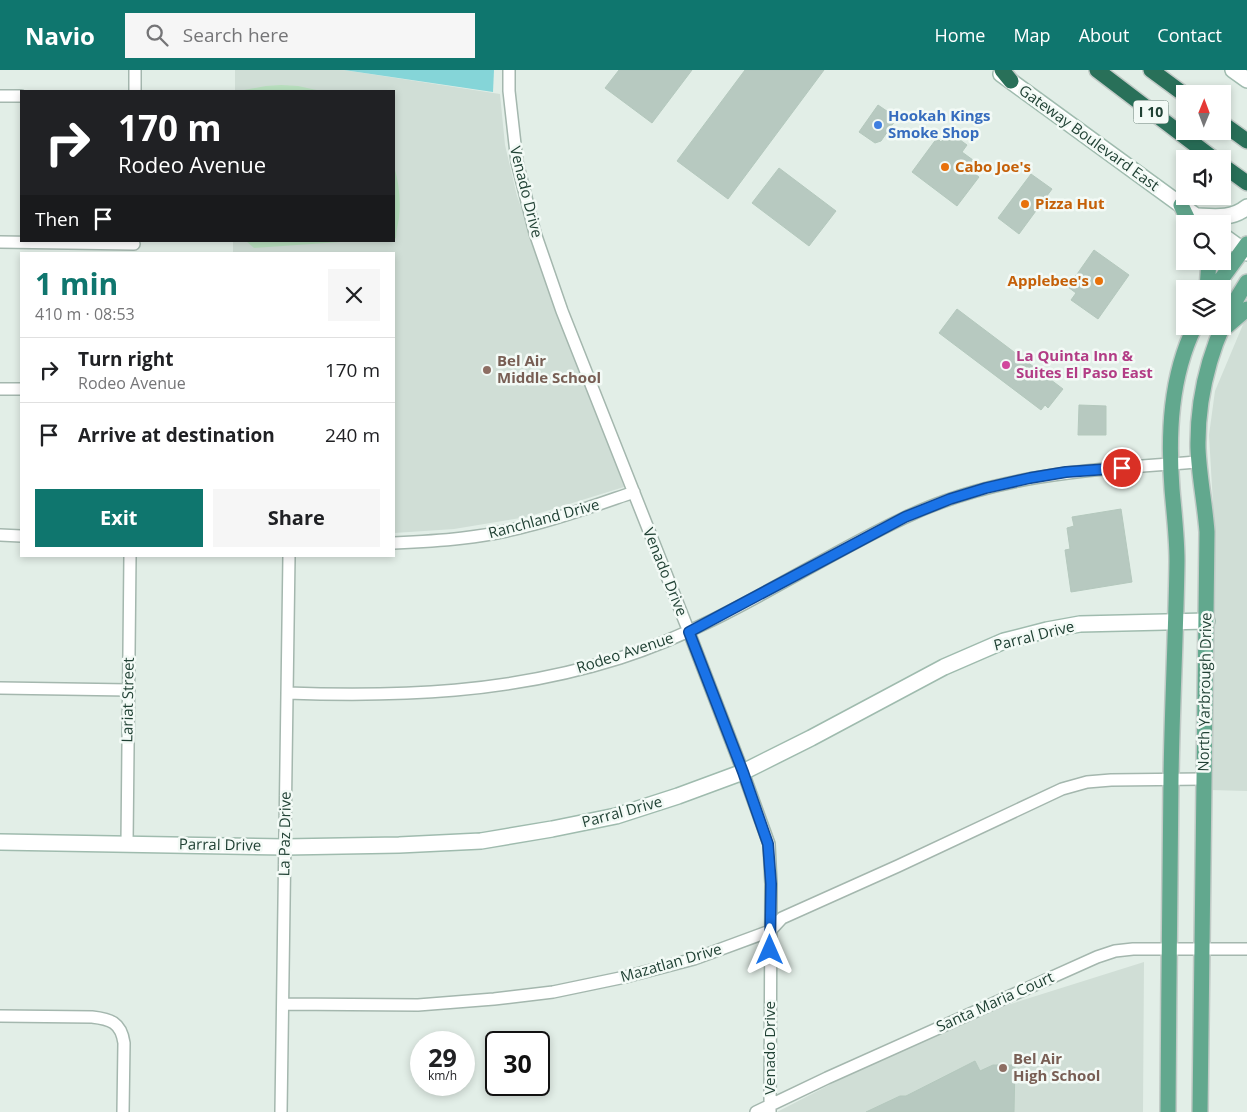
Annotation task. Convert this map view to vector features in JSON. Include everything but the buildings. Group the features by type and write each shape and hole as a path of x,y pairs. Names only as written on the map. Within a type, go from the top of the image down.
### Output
{"highway":[{"name":"I 10","path":"1096,70 1202,150"},
{"name":"I 10","path":"1151,70 1176,88"},
{"path":"1231,130 1247,141"},
{"path":"1231,171 1247,183"}],"main road":[{"path":"1181,205 1192,215"},
{"path":"1221,280 1245,249"},
{"name":"North Yarbrough Drive","path":"1231,312 1247,282"},
{"path":"1231,323 1247,309"},
{"name":"North Yarbrough Drive","path":"1168,1112 1171,779 1177,559 1171,464 1171,432 1174,397 1185,350 1191,335"},
{"name":"North Yarbrough Drive","path":"1200,1112 1207,532 1199,462 1199,420 1203,387 1211,354 1219,335"}],"street":[{"path":"135,70 135,90"},
{"name":"Venado Drive","path":"509,70 509,91 517,162 535,233 562,311 689,632 743,772 768,844 771,884 770,1108"},
{"name":"Gateway Boulevard East","path":"996,70 1007,75 1176,201"},
{"path":"1233,70 1247,80"},
{"path":"0,96 20,96"},
{"path":"1231,215 1247,207"},
{"path":"1231,240 1245,249"},
{"path":"0,242 134,246"},
{"path":"0,389 20,389"},
{"name":"Rodeo Avenue","path":"287,693 338,695 414,694 480,689 550,676 620,658 689,632 905,517 950,499 986,488 1066,472 1199,462"},
{"name":"Ranchland Drive","path":"395,544 483,536 528,526 580,511 634,492"},
{"path":"0,536 20,536"},
{"name":"Lariat Street","path":"127,843 130,557"},
{"name":"La Paz Drive","path":"281,1112 289,557"},
{"name":"Parral Drive","path":"0,842 285,847 399,846 472,841 543,831 616,816 743,772 944,667 1004,641 1080,624 1207,622"},
{"path":"0,688 128,690"},
{"name":"Mazatlan Drive","path":"283,1004 418,1005 494,999 553,992 625,977 694,959 770,931 782,918 1062,789 1087,782 1203,779"},
{"name":"Santa Maria Court","path":"756,1112 770,1108 827,1078 1097,957 1115,951 1169,948 1247,949"},
{"path":"0,1016 92,1017 110,1021 118,1026 124,1043 124,1112"}],"shaded area":[{"name":"Bel Air Middle School","path":"235,70 344,70 500,94 505,145 517,196 624,487 527,517 454,529 395,533 395,252 233,252 233,242 395,242 395,90 235,90"},
{"path":"1247,315 1247,791 1210,790 1213,504 1209,435 1215,391"},
{"name":"Bel Air High School","path":"1144,962 1143,1112 777,1112 947,1024"}],"green space":[{"path":"266,86 298,86 316,90 244,90"},
{"path":"395,171 400,205 395,238"},
{"path":"247,242 340,242 254,248"}],"water":[{"path":"344,70 494,70 493,92"}],"place":[{"name":"Hookah Kings Smoke Shop","path":"878,125"},
{"name":"Cabo Joe's","path":"945,167"},
{"name":"Pizza Hut","path":"1025,204"},
{"name":"Applebee's","path":"1099,281"},
{"name":"La Quinta Inn & Suites El Paso East","path":"1006,365"},
{"name":"Bel Air Middle School","path":"487,370"},
{"name":"Bel Air High School","path":"1003,1068"}],"route":[{"path":"770,950 771,884 768,844 743,772 689,632 905,517 950,499 1030,478 1066,472 1122,468"}]}
